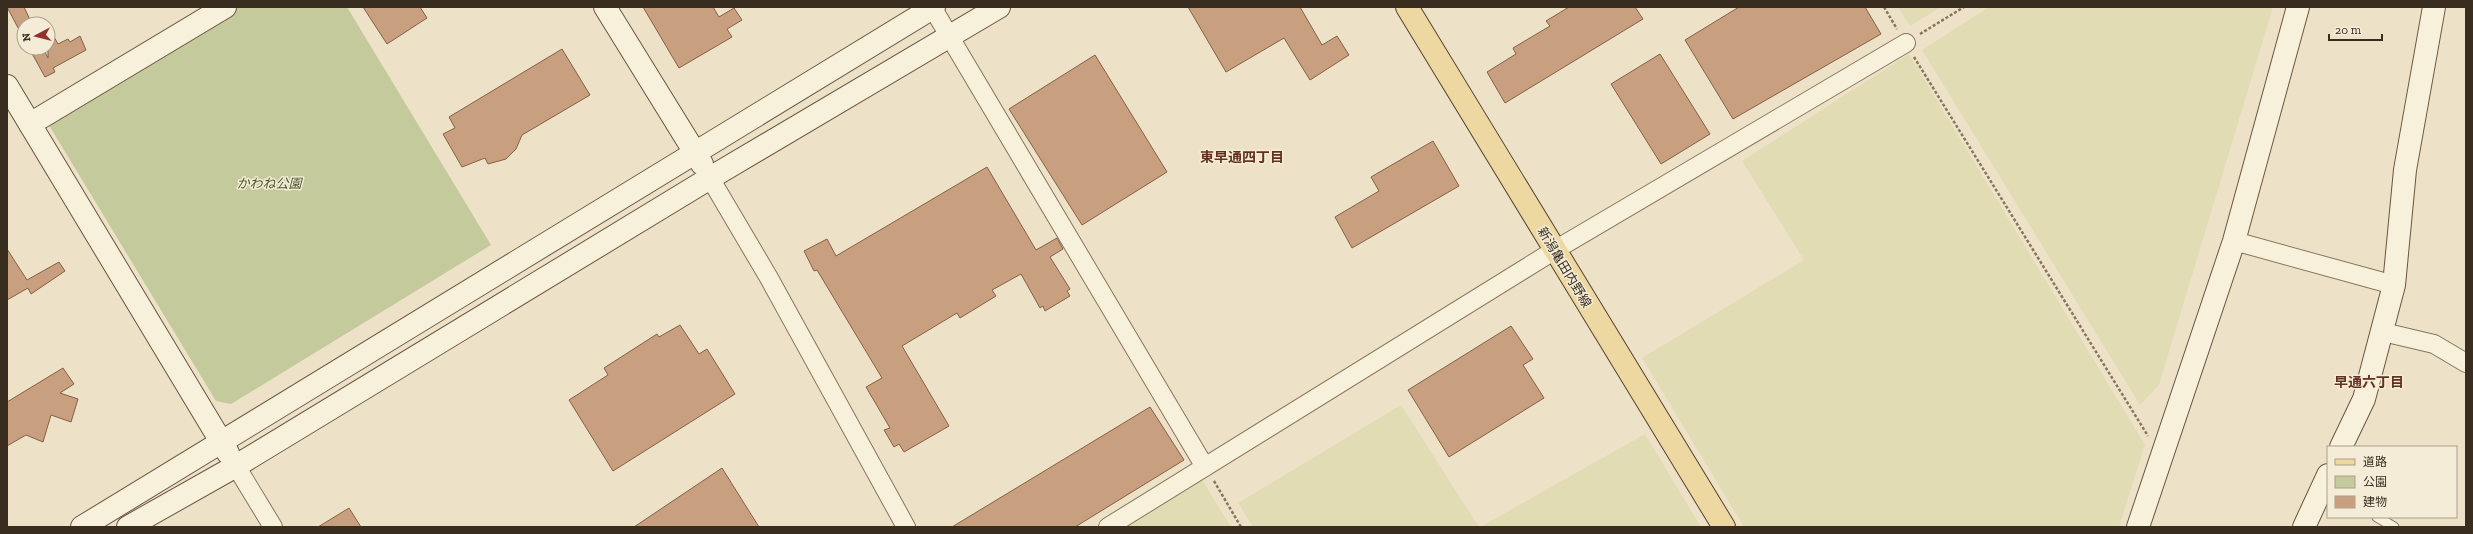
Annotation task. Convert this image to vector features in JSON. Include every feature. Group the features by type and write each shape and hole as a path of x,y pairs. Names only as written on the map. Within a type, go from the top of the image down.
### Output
{"main road":[{"name":"新潟亀田内野線","path":"1407,7 1724,527"}],"street":[{"path":"30,124 225,7"},
{"path":"604,7 695,152 769,278 906,527"},
{"path":"82,527 933,7 1205,467"},
{"path":"128,527 236,466 710,178 999,7"},
{"path":"2138,527 2234,241 2298,7"},
{"path":"2341,446 2364,399 2383,332 2394,285 2405,170 2434,7"},
{"path":"1108,527 1555,250 1906,43"},
{"path":"7,86 273,527"},
{"path":"2234,241 2394,285"},
{"path":"2383,332 2434,344 2466,363"},
{"path":"2304,527 2326,486"}],"lane":[{"path":"2379,518 2394,527"}],"path":[{"path":"1884,7 2162,458"},
{"path":"1906,43 1964,7"},
{"path":"1205,467 1242,527"}],"shaded area":[{"path":"1898,7 1941,7 1910,26"},
{"path":"1989,7 2273,7 2159,385 2140,405 1922,50"},
{"path":"1909,54 2145,445 2119,527 1744,527 1642,358 1804,260 1742,161"},
{"path":"1401,405 1479,527 1253,527 1238,503"},
{"path":"1645,434 1701,527 1480,527"},
{"path":"1202,480 1231,527 1128,527"}],"green space":[{"name":"かわね公園","path":"236,7 347,7 491,245 231,404 216,401 47,122"}],"building":[{"path":"7,7 24,7 28,16 16,16 16,24"},
{"path":"363,7 420,7 427,18 387,44"},
{"path":"643,7 713,7 719,17 734,8 742,20 727,29 732,37 679,68"},
{"path":"1188,7 1300,7 1322,45 1337,36 1349,55 1310,80 1284,38 1226,72"},
{"path":"1569,7 1635,7 1643,19 1505,103 1487,72 1516,54 1513,48 1550,26 1546,21"},
{"path":"1739,7 1865,7 1881,34 1733,119 1685,40"},
{"path":"80,36 86,50 53,68 55,72 45,77 33,56 47,56 48,58 48,56 56,56 56,40 58,44 68,39 70,42"},
{"path":"562,49 590,95 522,135 516,149 506,159 488,164 485,158 462,167 443,134 455,128 449,117"},
{"path":"1660,54 1710,134 1661,164 1611,84"},
{"path":"1095,55 1167,172 1082,225 1009,109"},
{"path":"1433,141 1459,186 1352,248 1335,217 1379,191 1371,177"},
{"path":"987,167 1036,250 1057,238 1063,249 1050,257 1070,289 1067,291 1070,296 1045,311 1043,306 1040,308 1021,274 992,290 996,296 960,318 957,313 902,346 949,426 904,452 899,444 894,447 884,430 890,428 866,387 882,378 817,270 814,271 804,251 827,239 836,256"},
{"path":"7,249 27,280 59,262 65,271 31,294 28,288 7,300"},
{"path":"680,325 699,354 707,349 735,394 613,471 569,400 608,375 604,368 657,334 659,337"},
{"path":"1511,326 1533,359 1523,365 1544,398 1449,457 1408,390"},
{"path":"63,368 74,384 60,393 78,399 71,422 51,415 43,442 26,435 7,446 7,402"},
{"path":"1150,407 1184,460 1075,527 952,527"},
{"path":"722,468 759,527 634,527"},
{"path":"349,508 361,527 318,527"}],"district":[{"name":"東早通四丁目","path":"1242,157"},
{"name":"早通六丁目","path":"2369,382"}]}
